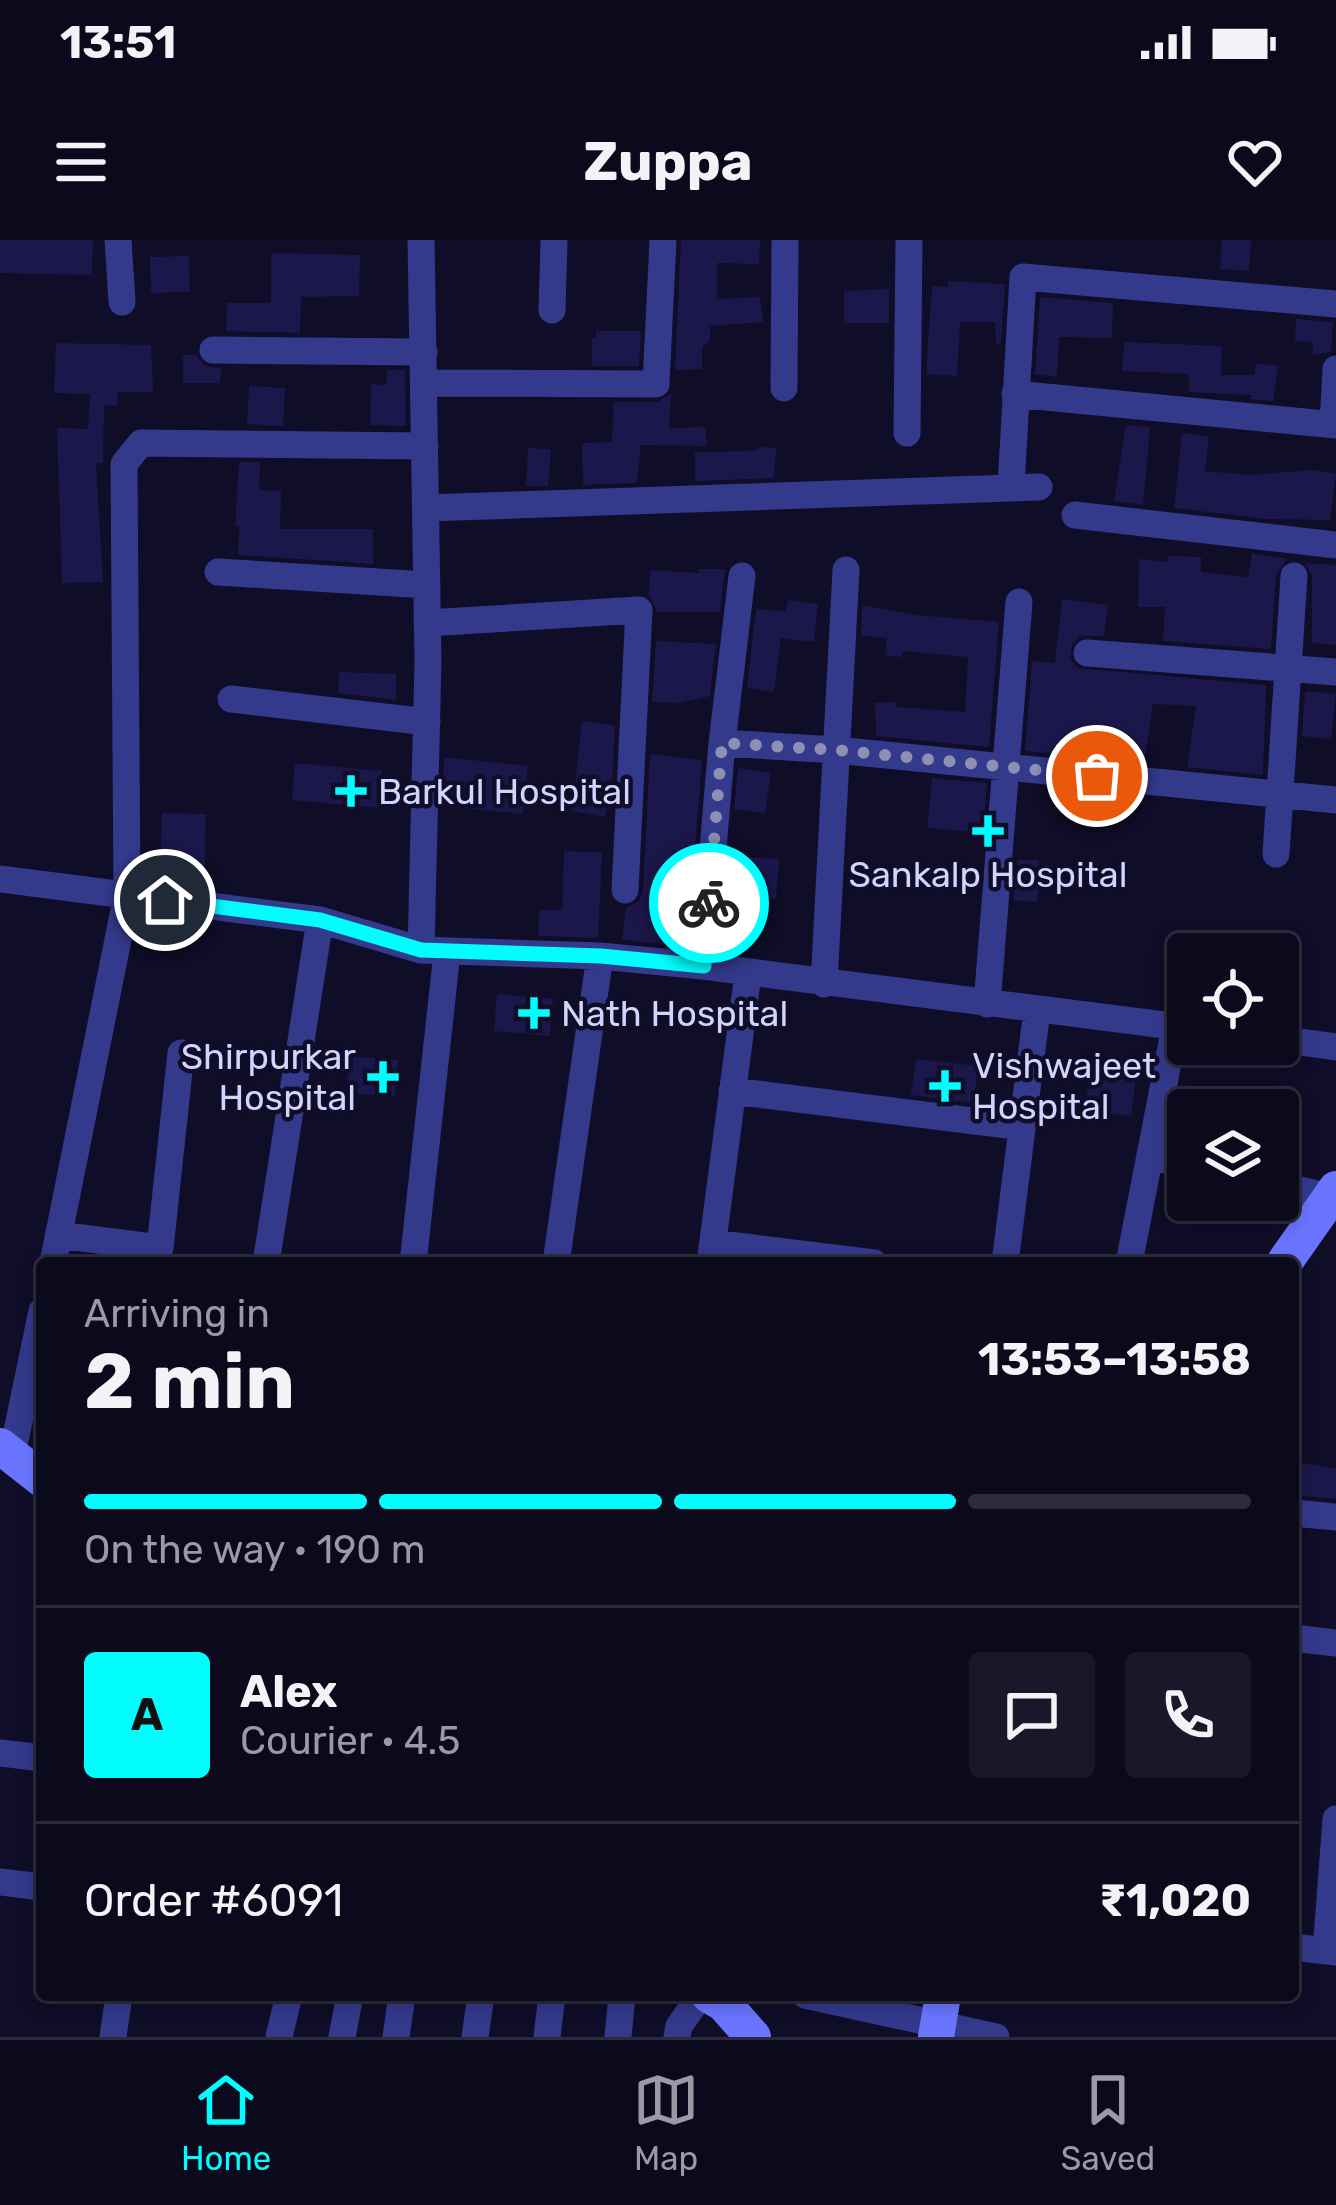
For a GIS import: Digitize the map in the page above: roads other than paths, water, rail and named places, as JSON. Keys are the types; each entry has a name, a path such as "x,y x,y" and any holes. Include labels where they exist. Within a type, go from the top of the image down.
{"main road":[{"path":"1288,1257 1333,1193"},
{"path":"6,1450 36,1475"},
{"path":"725,2001 753,2037"}],"street":[{"path":"118,240 122,302"},
{"path":"412,1257 434,952 421,240"},
{"path":"552,310 554,240"},
{"path":"424,383 656,385 663,240"},
{"path":"784,388 785,240"},
{"path":"907,433 909,240"},
{"path":"426,508 1025,487 1015,394 1023,277 1336,304"},
{"path":"213,350 424,352"},
{"path":"1015,394 1334,425 1336,369"},
{"path":"54,1257 127,895 124,464 141,443 425,446"},
{"path":"1075,515 1336,545"},
{"path":"824,984 846,570"},
{"path":"218,572 427,585"},
{"path":"704,966 722,743 742,576"},
{"path":"1276,854 1294,576"},
{"path":"987,1004 1018,602"},
{"path":"428,623 639,610 625,890"},
{"path":"1087,653 1336,672"},
{"path":"231,700 427,722"},
{"path":"722,743 1336,800"},
{"path":"0,879 320,920 434,952 601,956 704,966 1167,1026"},
{"path":"267,1257 320,920"},
{"path":"557,1257 601,956"},
{"path":"748,974 711,1253 776,1257"},
{"path":"1006,1257 1037,1010"},
{"path":"1299,1043 1336,1047"},
{"path":"59,1234 160,1248 181,1053"},
{"path":"1130,1257 1172,1065"},
{"path":"732,1091 1022,1127"},
{"path":"1150,1156 1167,1160"},
{"path":"1299,1188 1333,1193"},
{"path":"6,1450 36,1334"},
{"path":"1299,1514 1336,1517"},
{"path":"1299,1639 1336,1643"},
{"path":"0,1754 36,1758"},
{"path":"1299,1948 1331,1952 1336,1819"},
{"path":"0,1882 36,1886"},
{"path":"113,2037 118,2001"},
{"path":"279,2037 288,2001"},
{"path":"342,2037 349,2001"},
{"path":"396,2037 401,2001"},
{"path":"475,2037 480,2001"},
{"path":"547,2037 550,2001"},
{"path":"617,2037 621,2001"},
{"path":"676,2037 679,2026 716,2001"},
{"path":"837,2001 939,2020 996,2037"}],"place":[{"name":"Barkul Hospital","path":"351,791"},
{"name":"Sankalp Hospital","path":"988,831"},
{"name":"Nath Hospital","path":"534,1013"},
{"name":"Shirpurkar Hospital","path":"383,1077"},
{"name":"Vishwajeet Hospital","path":"945,1086"}]}
